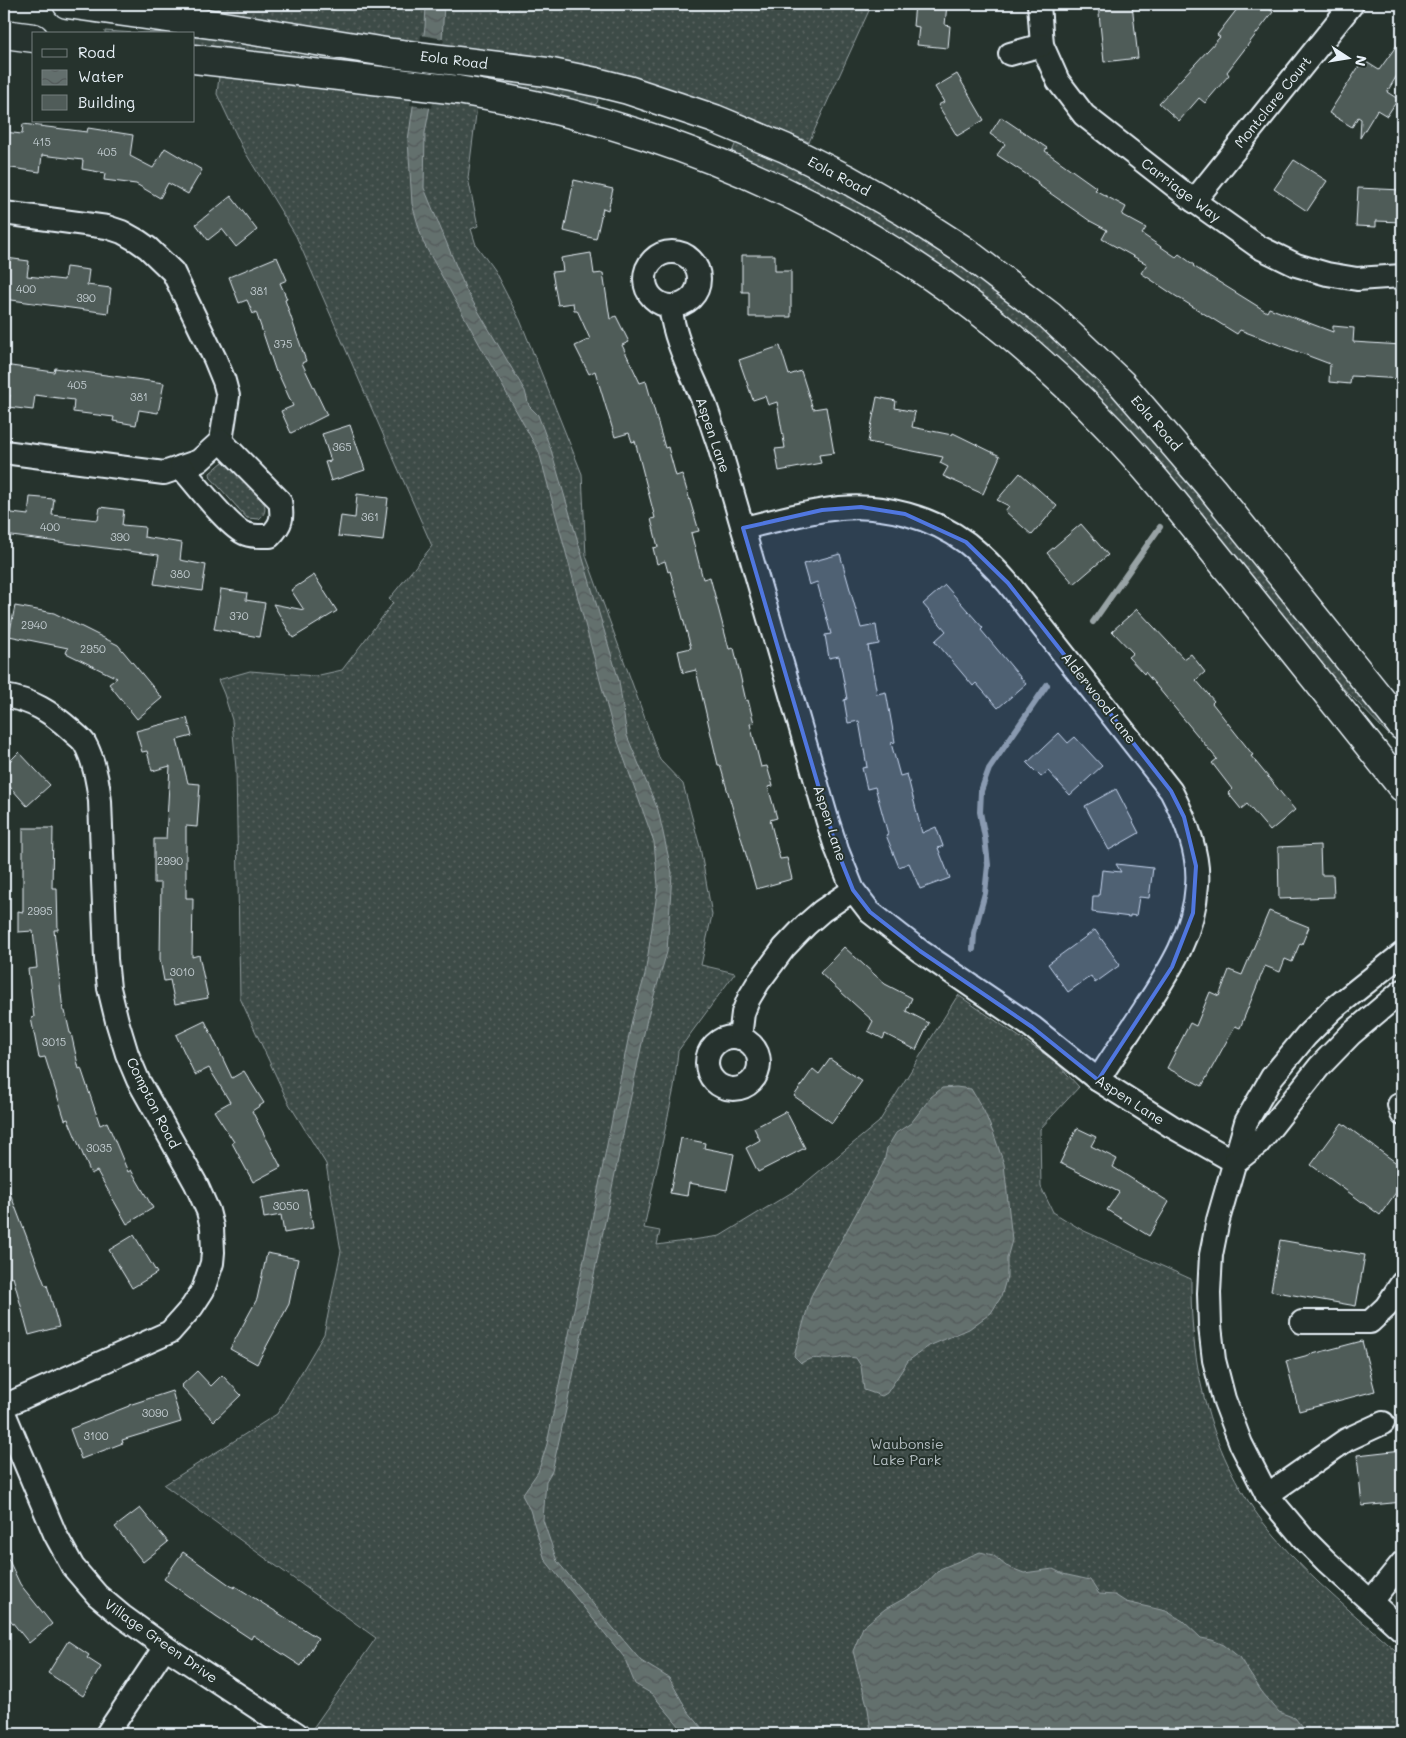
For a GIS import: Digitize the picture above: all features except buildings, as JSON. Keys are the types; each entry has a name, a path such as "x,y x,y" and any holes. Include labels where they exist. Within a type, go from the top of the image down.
{"main road":[{"name":"Eola Road","path":"67,4 392,52 547,72 596,82 628,90 715,119 785,148 845,178 903,211 962,250 1050,316 1122,384 1212,489 1402,726"},
{"path":"4,34 32,38"},
{"path":"195,59 458,90 531,104 619,126 687,150 802,199 845,222 915,264 998,324 1046,366 1110,429 1141,464 1402,787"}],"street":[{"name":"Carriage Way","path":"1039,4 1042,45 1058,81 1084,115 1194,201 1259,247 1296,265 1327,274 1358,279 1402,276"},
{"name":"Montclare Court","path":"1194,201 1352,4"},
{"path":"1010,54 1042,45"},
{"path":"4,213 106,227 122,232 148,248 174,272 215,359 228,396 221,440 199,461 164,473 4,452"},
{"name":"Aspen Lane","path":"670,306 673,328 719,446 837,850 853,890 870,912 920,951 1032,1028 1098,1080 1171,1126 1235,1162"},
{"path":"181,467 228,520 245,534 270,536 279,528 282,515 280,501 221,440"},
{"name":"Alderwood Lane","path":"743,528 822,510 861,507 904,514 926,521 966,542 989,562 1008,583 1171,791 1184,817 1196,866 1198,884 1193,913 1183,944 1172,967 1098,1080"},
{"name":"Compton Road","path":"4,696 34,704 46,710 56,716 85,743 98,780 106,959 117,1021 127,1054 138,1080 196,1184 208,1211 212,1227 213,1252 208,1277 203,1290 192,1307 170,1332 4,1406"},
{"path":"740,1038 743,1013 749,998 784,948 822,911 853,890"},
{"path":"1402,954 1333,1010 1306,1036 1272,1077 1246,1122 1218,1220 1211,1256 1209,1293 1214,1360 1224,1399 1241,1444 1267,1495 1303,1538 1402,1630"},
{"path":"1235,1162 1258,1144 1319,1067 1351,1034 1402,991"},
{"path":"1302,1322 1370,1322 1386,1307 1402,1283"},
{"name":"Village Green Drive","path":"4,1413 55,1534 73,1567 97,1595 165,1647 297,1734"},
{"path":"1267,1495 1346,1440 1383,1423"},
{"path":"1370,1601 1402,1563"},
{"path":"107,1734 165,1647"}],"highlighted area":[{"path":"861,507 905,514 966,542 1008,583 1171,791 1184,817 1196,866 1193,913 1172,967 1098,1080 1032,1027 920,951 870,912 853,890 837,850 743,528 822,510"}],"green space":[{"name":"Waubonsie Lake Park","path":"169,4 872,4 809,142 761,122 636,78 517,53 485,50 481,75 596,95 598,100 592,106 528,90 480,82 468,178 478,226 471,229 476,245 494,270 520,320 582,474 586,556 660,760 683,784 700,847 712,915 701,965 735,973 678,1051 674,1088 644,1228 660,1231 657,1245 720,1236 799,1188 879,1122 958,995 1058,1064 1079,1087 1040,1129 1041,1187 1053,1212 1082,1230 1191,1279 1195,1349 1201,1383 1209,1416 1221,1449 1236,1480 1254,1509 1275,1537 1320,1584 1402,1656 1402,1734 323,1734 313,1728 376,1638 164,1485 277,1414 324,1334 341,1251 326,1164 288,1102 240,998 236,769 232,720 218,680 250,671 315,676 342,670 393,603 389,599 432,546 296,236 242,147 217,94 222,51 195,48 195,33 224,37 227,11"},
{"path":"737,140 767,153 877,209 956,260 1017,305 1072,353 1141,422 1392,731 1389,735 1312,656 1046,350 986,300 897,238 807,188 731,154"},
{"path":"224,461 228,461 264,503 264,512 259,519 247,518 211,478 210,473"}],"water":[{"path":"426,4 444,4 442,40 425,133 424,188 466,290 525,391 529,406 538,415 551,450 619,681 627,736 658,810 672,873 667,952 647,1019 566,1410 552,1471 546,1481 543,1520 557,1561 641,1661 669,1678 687,1710 707,1734 686,1734 652,1694 635,1684 624,1657 545,1560 530,1510 522,1495 538,1472 547,1444 632,1020 645,975 658,886 654,842 612,725 539,452 423,242 412,204 408,140 425,27"},
{"path":"942,1088 971,1089 984,1111 1004,1164 1012,1240 1007,1258 1007,1276 1001,1297 991,1313 969,1329 929,1346 908,1361 887,1393 882,1396 864,1390 861,1366 856,1358 814,1358 801,1363 794,1356 811,1296 884,1162 887,1148 896,1133 911,1123 931,1097"},
{"path":"980,1552 993,1555 1006,1566 1024,1573 1053,1569 1063,1574 1090,1580 1099,1594 1115,1595 1126,1602 1166,1611 1183,1621 1201,1638 1224,1645 1239,1657 1262,1692 1279,1712 1295,1718 1308,1734 876,1734 871,1732 868,1709 853,1651 863,1627 885,1609 920,1590 940,1569"}],"pier":[{"path":"421,35 444,39 432,108 410,105"}],"waterway":[{"path":"1093,622 1160,527"},
{"path":"973,949 974,933 985,893 988,865 980,812 981,791 989,769 1047,685"}]}
